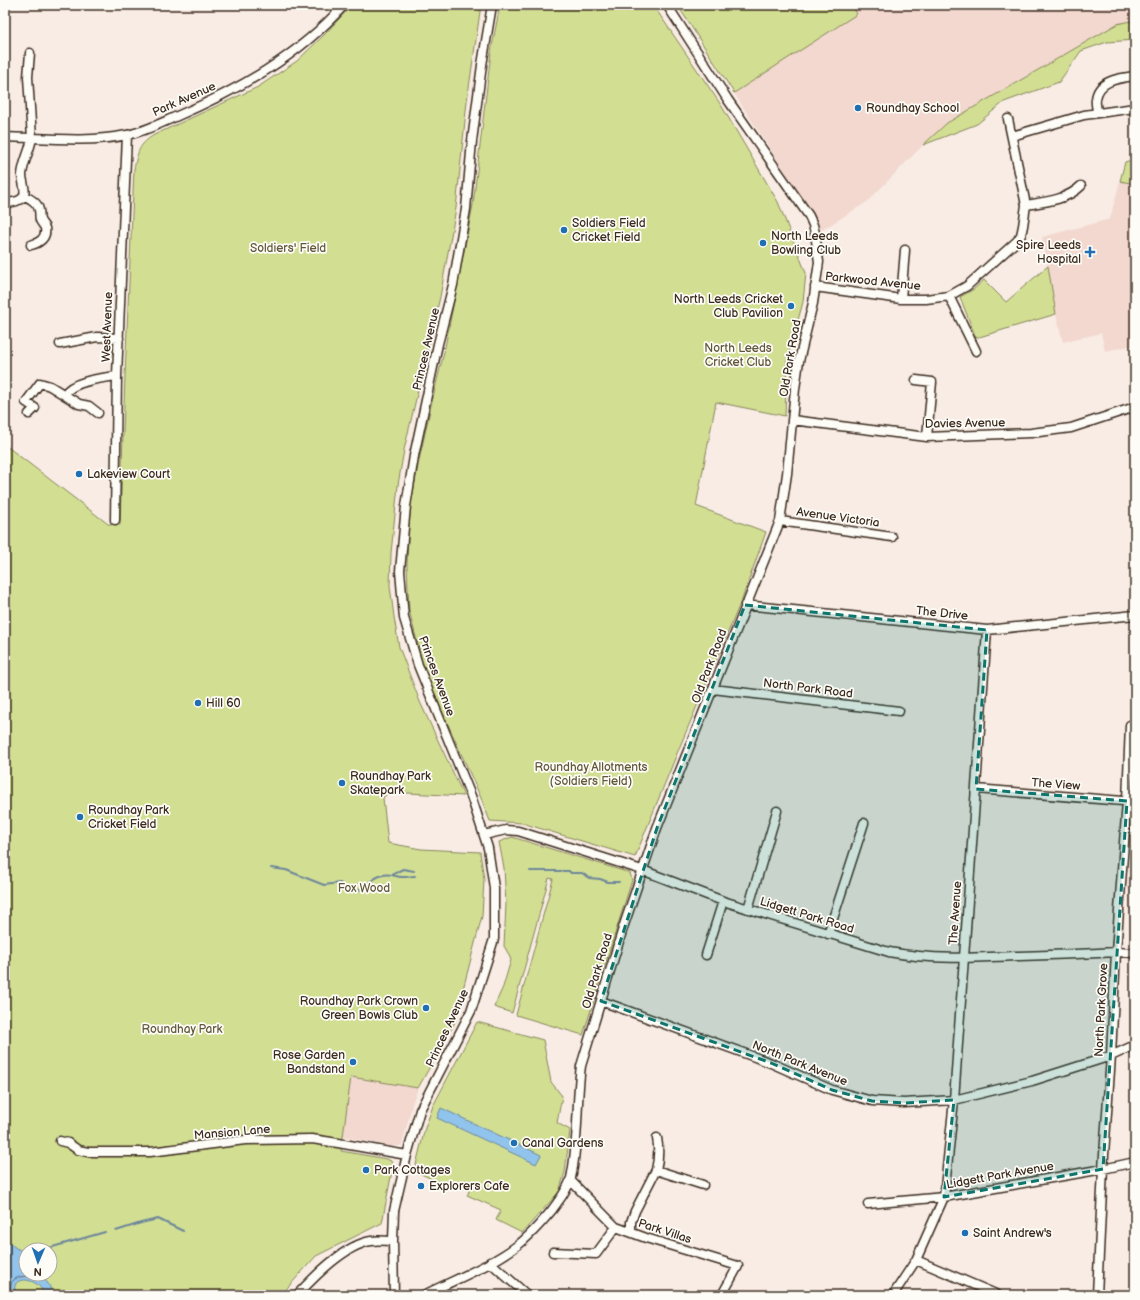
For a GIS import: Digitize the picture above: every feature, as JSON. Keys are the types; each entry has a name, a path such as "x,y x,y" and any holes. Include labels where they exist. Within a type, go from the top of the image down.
{"street":[{"name":"Park Avenue","path":"5,137 92,139 127,136 144,130 210,102 262,74 297,49 344,5"},
{"name":"Princes Avenue","path":"394,1295 394,1211 407,1155 420,1110 471,1011 494,939 494,888 484,835 469,792 418,665 404,618 400,571 406,506 414,456 438,344 453,285 466,209 474,125 492,5"},
{"name":"Old Park Road","path":"424,1295 505,1254 519,1244 542,1222 561,1198 570,1180 577,1136 578,1088 581,1066 642,870 657,828 745,605 780,521 787,474 799,361 819,262 815,233 808,216 728,100 667,5"},
{"path":"24,196 22,172 31,146 32,138 28,84 30,53"},
{"path":"1097,112 1096,99 1099,91 1104,85 1115,79 1135,76"},
{"path":"1012,136 1097,112 1135,108"},
{"name":"Parkwood Avenue","path":"815,287 901,298 926,299 949,296 967,286 1017,241 1023,226 1026,205 1008,119"},
{"name":"West Avenue","path":"115,520 119,338 127,136"},
{"path":"1026,205 1040,203 1069,195 1081,186"},
{"path":"9,203 21,199 24,196"},
{"path":"24,196 32,200 38,206 40,219 45,228 45,233 42,240 31,245"},
{"path":"901,298 905,250"},
{"path":"949,296 976,351"},
{"path":"60,344 96,337 119,338"},
{"path":"65,394 67,389 92,379 118,376"},
{"path":"916,380 932,382 927,437"},
{"path":"29,414 35,408 26,402 40,383 50,386 65,394 79,404 89,406 98,413"},
{"name":"Davies Avenue","path":"792,420 927,437 1031,433 1071,428 1135,407"},
{"name":"Avenue Victoria","path":"780,521 892,537"},
{"name":"The Drive","path":"745,605 987,630 1135,614"},
{"name":"The Avenue","path":"893,1295 916,1260 944,1197 954,1100 987,630"},
{"name":"North Park Road","path":"713,689 899,711"},
{"name":"North Park Grove","path":"1097,1295 1116,952 1131,802 1133,725"},
{"name":"The View","path":"976,789 1131,802"},
{"path":"748,909 777,811"},
{"path":"828,934 864,823"},
{"name":"Lidgett Park Road","path":"484,835 506,830 518,831 642,870 723,901 868,946 900,954 934,958 964,958 1116,952 1135,953"},
{"path":"706,955 723,901"},
{"name":"North Park Avenue","path":"601,1001 771,1063 832,1090 875,1101 904,1103 954,1100 1032,1081 1111,1056 1135,1045"},
{"path":"631,1232 631,1222 635,1211 656,1170 659,1148 657,1138"},
{"name":"Mansion Lane","path":"60,1141 68,1143 78,1150 83,1151 150,1152 245,1140 312,1139 407,1155"},
{"name":"Lidgett Park Avenue","path":"868,1204 944,1197 1135,1162"},
{"path":"656,1170 703,1186"},
{"name":"Park Villas","path":"570,1180 616,1227 646,1238 738,1266 722,1295"},
{"path":"553,1252 596,1254 616,1227"},
{"path":"297,1295 333,1260 354,1247 370,1241 393,1241"},
{"path":"916,1260 998,1295"},
{"path":"490,1262 527,1295"}],"highlighted area":[{"path":"745,605 987,630 976,789 1127,801 1103,1169 944,1197 954,1100 904,1103 872,1101 832,1090 771,1063 601,1001 657,828"}],"shaded area":[{"name":"Roundhay School","path":"687,5 1135,5 1135,20 1117,24 947,123 923,145 867,202 822,230 680,9"},
{"name":"Spire Leeds Hospital","path":"1120,181 1135,184 1135,345 1105,351 1101,333 1063,342 1056,314 1042,237 1110,219"},
{"path":"351,1077 418,1088 413,1101 402,1145 389,1146 346,1137 312,1133"}],"green space":[{"path":"352,5 481,5 467,101 456,208 440,297 404,450 398,485 391,553 390,586 399,647 420,702 464,796 389,792 383,798 388,843 421,849 480,852 484,879 482,916 454,1024 418,1088 351,1077 341,1151 391,1161 393,1166 382,1223 316,1256 281,1295 5,1295 5,445 108,524 120,525 134,169 140,149 145,142 154,135 258,87 297,61"},
{"path":"500,5 653,5 721,105 778,202 806,273 803,302 787,360 785,416 716,402 696,506 766,532 742,599 635,857 522,823 490,821 429,682 409,610 407,565 411,503 432,401 444,352 473,205 491,52"},
{"path":"687,5 857,5 853,7 857,14 734,93 680,9"},
{"path":"1135,20 1135,40 1107,42 1081,51 1059,82 1004,102 977,124 923,145 947,123 1117,24"},
{"path":"1135,159 1135,184 1120,181 1125,162"},
{"path":"1048,266 1056,314 976,338 960,297 974,289 984,280 1006,302"},
{"path":"512,837 630,873 632,880 583,1035 516,1015 553,879 549,878 512,1013 494,1007 503,987 511,960 504,946 506,904 504,868 499,842"},
{"path":"477,1022 543,1040 551,1082 562,1096 557,1123 570,1130 565,1172 559,1192 522,1233 496,1220 501,1210 467,1195 469,1192 466,1182 462,1183 455,1189 421,1174 422,1171 415,1169 425,1128 433,1106"}],"water":[{"path":"441,1108 541,1155 536,1164 437,1118"},
{"path":"5,1239 18,1249 18,1282 16,1283 15,1288 17,1295 5,1295"},
{"path":"33,1282 47,1282 50,1286 52,1295 44,1295 37,1284"}],"waterway":[{"path":"271,868 286,870 324,885 340,883 346,889 352,891 357,891 377,877 383,875 388,874 402,877 415,876"},
{"path":"393,874 403,869 414,871"},
{"path":"530,871 569,871 571,873 582,873 589,878 600,879 608,882 619,882"},
{"path":"116,1231 158,1219 183,1231"},
{"path":"58,1245 105,1232"}],"place":[{"name":"Roundhay School","path":"858,108"},
{"name":"Soldiers Field Cricket Field","path":"564,230"},
{"name":"North Leeds Bowling Club","path":"763,243"},
{"name":"Spire Leeds Hospital","path":"1090,252"},
{"name":"North Leeds Cricket Club Pavilion","path":"791,306"},
{"name":"Lakeview Court","path":"79,474"},
{"name":"Hill 60","path":"198,703"},
{"name":"Roundhay Park Skatepark","path":"342,783"},
{"name":"Roundhay Park Cricket Field","path":"80,817"},
{"name":"Roundhay Park Crown Green Bowls Club","path":"426,1008"},
{"name":"Rose Garden Bandstand","path":"353,1062"},
{"name":"Canal Gardens","path":"514,1143"},
{"name":"Park Cottages","path":"366,1170"},
{"name":"Explorers Cafe","path":"421,1186"},
{"name":"Saint Andrew's","path":"965,1233"}],"park label":[{"name":"Soldiers' Field","path":"288,248"},
{"name":"North Leeds Cricket Club","path":"738,355"},
{"name":"Roundhay Allotments (Soldiers Field)","path":"591,774"},
{"name":"Fox Wood","path":"364,888"},
{"name":"Roundhay Park","path":"182,1029"}]}
